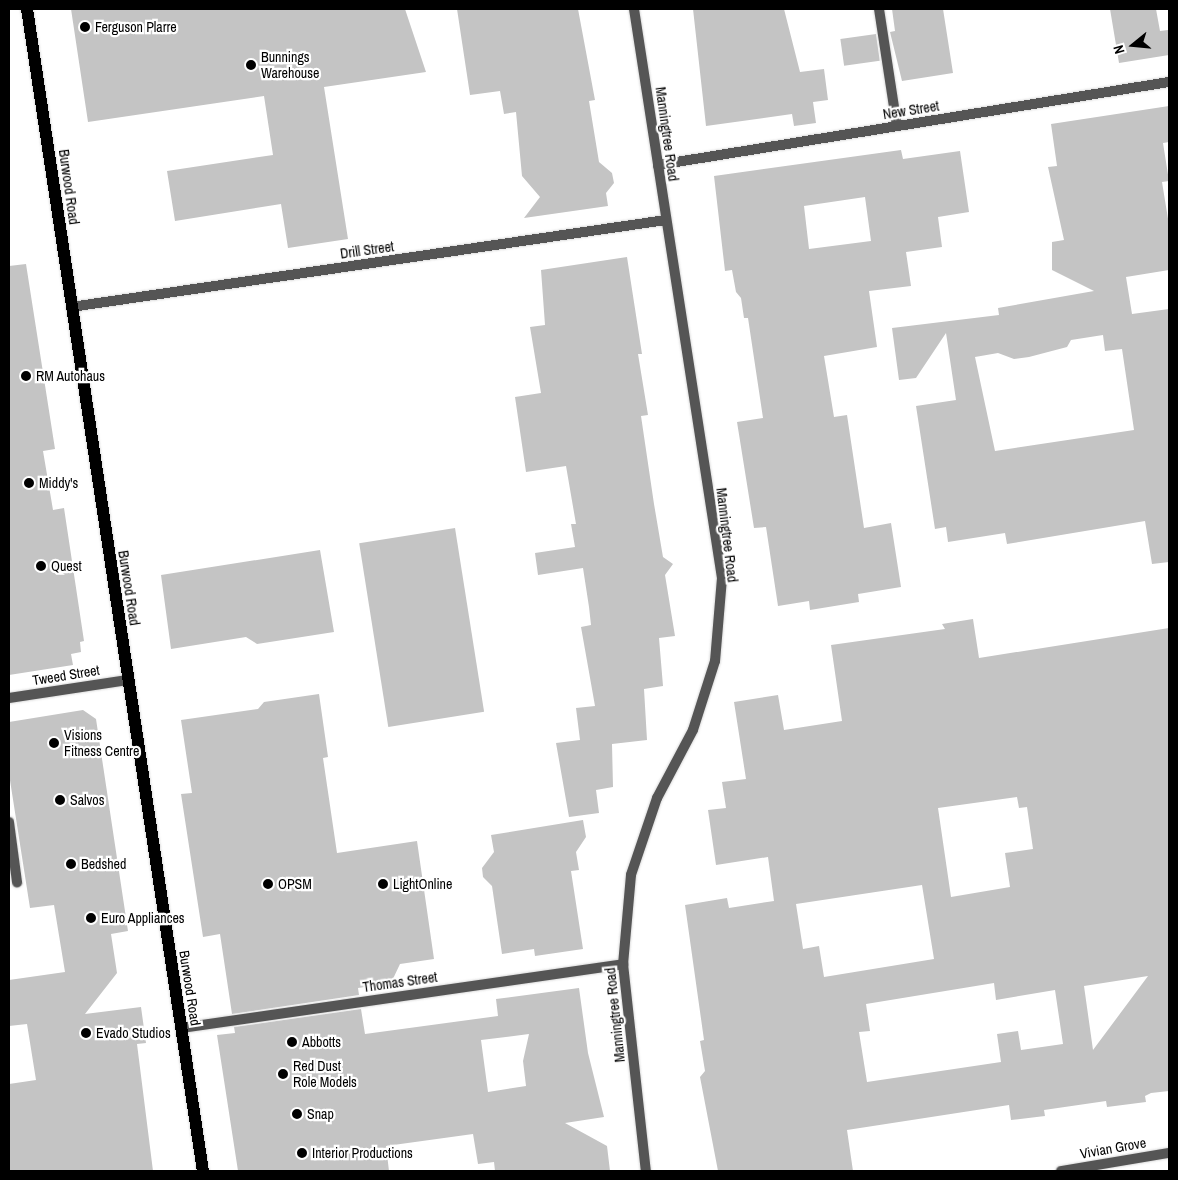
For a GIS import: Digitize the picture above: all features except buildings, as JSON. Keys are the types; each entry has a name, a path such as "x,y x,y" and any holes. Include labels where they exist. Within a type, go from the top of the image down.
{"main road":[{"name":"Burwood Road","path":"27,9 203,1171"}],"street":[{"name":"Manningtree Road","path":"634,9 722,578 715,661 693,730 657,798 631,876 623,964 646,1171"},
{"path":"879,9 897,126"},
{"name":"New Street","path":"658,165 1169,82"},
{"name":"Drill Street","path":"72,306 666,220"},
{"name":"Tweed Street","path":"9,698 128,680"},
{"path":"9,822 18,882"},
{"name":"Thomas Street","path":"181,1028 623,964"},
{"name":"Vivian Grove","path":"1061,1171 1169,1153"}],"place":[{"name":"Ferguson Plarre","path":"85,27"},
{"name":"Bunnings Warehouse","path":"251,65"},
{"name":"RM Autohaus","path":"26,376"},
{"name":"Middy's","path":"29,483"},
{"name":"Quest","path":"41,566"},
{"name":"Visions Fitness Centre","path":"54,743"},
{"name":"Salvos","path":"60,800"},
{"name":"Bedshed","path":"71,864"},
{"name":"OPSM","path":"268,884"},
{"name":"LightOnline","path":"383,884"},
{"name":"Euro Appliances","path":"91,918"},
{"name":"Evado Studios","path":"86,1033"},
{"name":"Abbotts","path":"292,1042"},
{"name":"Red Dust Role Models","path":"283,1074"},
{"name":"Snap","path":"297,1114"},
{"name":"Interior Productions","path":"302,1153"}]}
